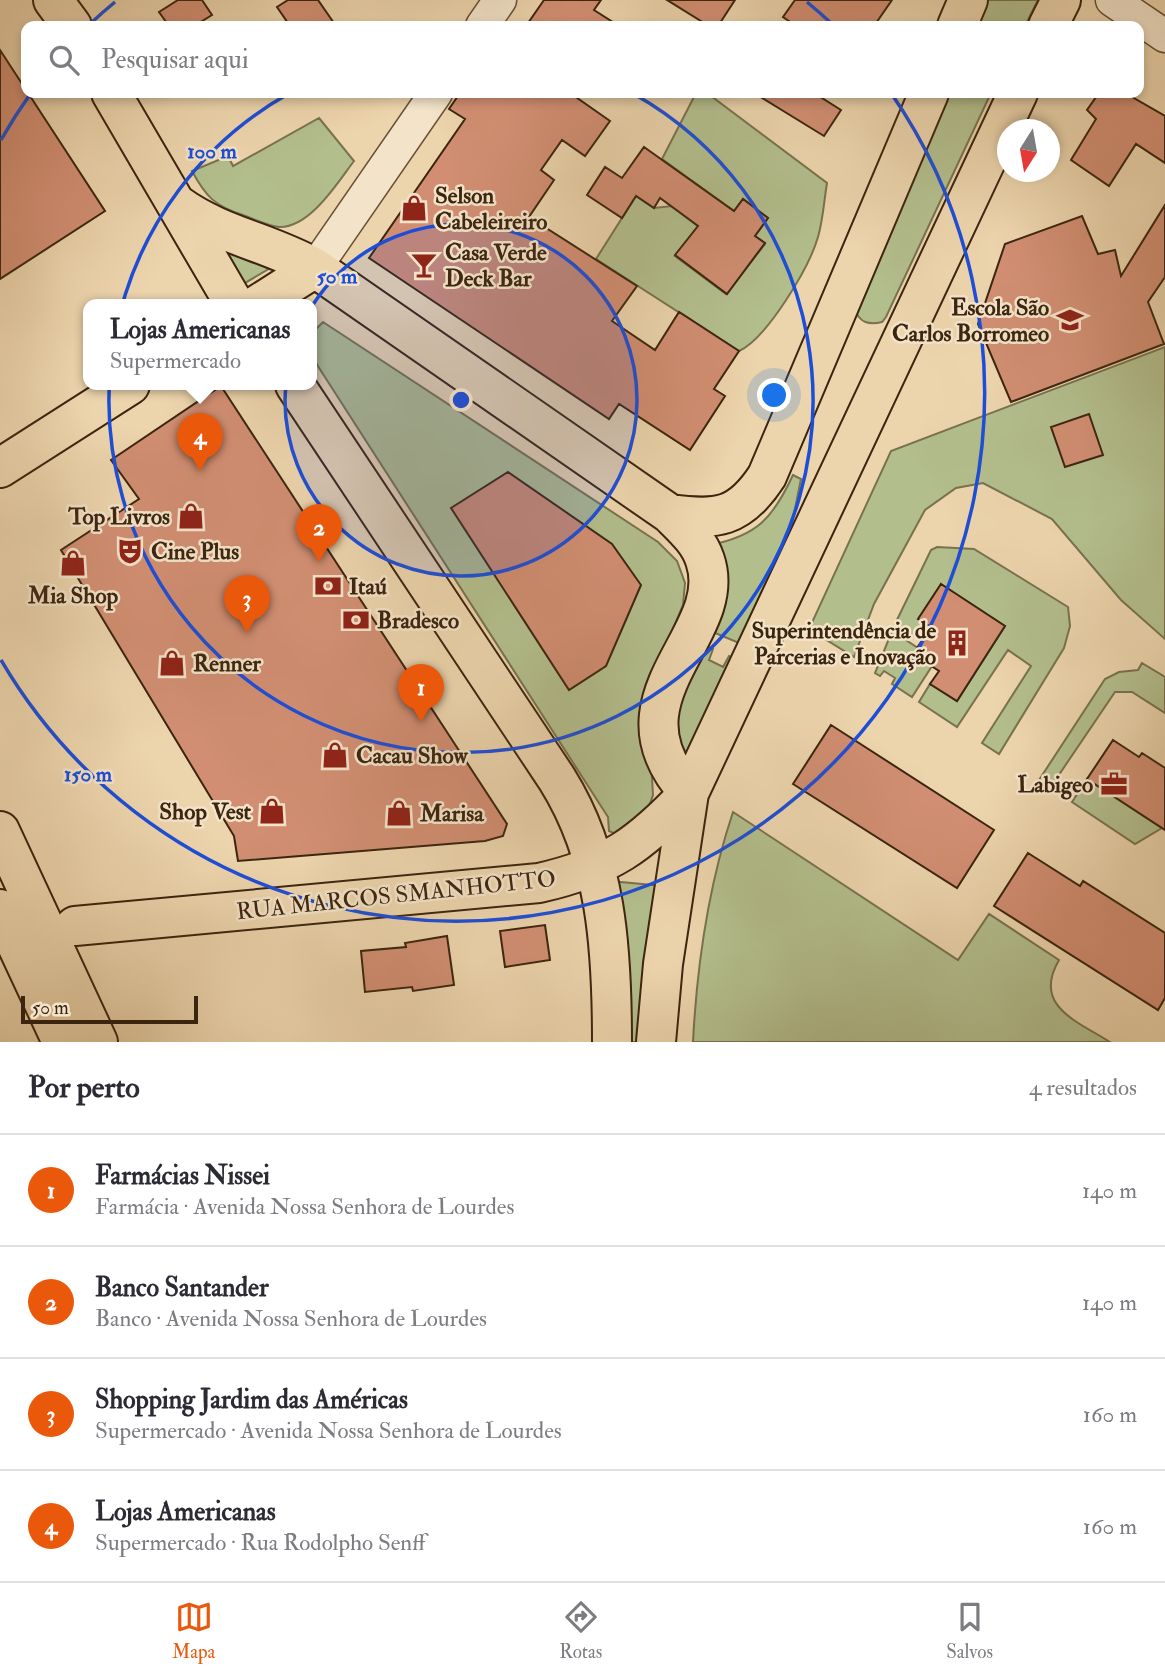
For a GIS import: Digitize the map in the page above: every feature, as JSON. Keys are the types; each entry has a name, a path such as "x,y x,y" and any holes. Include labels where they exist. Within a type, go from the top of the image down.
{"main road":[{"path":"34,0 44,21"},
{"path":"53,0 68,21"},
{"path":"959,21 968,0"},
{"path":"1050,21 1060,0"},
{"path":"98,98 144,153"},
{"path":"114,98 231,299"},
{"path":"670,514 721,516 742,506 767,476 927,98"},
{"path":"656,1042 663,964 689,793 1016,98"},
{"path":"178,205 212,227 283,251 314,268 670,514 700,547 706,563 708,581 705,599 667,683 658,716 667,763 689,793"},
{"path":"266,299 314,268"},
{"path":"294,299 314,268"},
{"path":"0,468 122,390"},
{"path":"298,390 557,779 580,819 596,868 605,918 612,1042"},
{"name":"RUA MARCOS SMANHOTTO","path":"75,926 505,888 572,876 596,868 647,835 689,793"},
{"path":"0,831 98,1042"},
{"path":"0,909 62,1042"},
{"path":"42,1000 56,1042"}],"street":[{"path":"485,21 500,0"},
{"path":"1112,0 1143,21"},
{"path":"1144,22 1165,36"},
{"path":"314,268 433,98"}],"green space":[{"path":"977,0 1038,0 1028,21 969,21"},
{"path":"693,98 714,98 827,183 820,231 806,266 774,317 750,344 739,351 596,259 636,196 654,208 672,206 698,226 675,256 726,294 765,244 755,236 768,218 743,199 734,211 662,159"},
{"path":"938,98 989,98 886,317 882,322 866,322 855,310"},
{"path":"319,118 354,161 322,202 302,220 279,227 225,208 207,194 192,171 228,156 233,166"},
{"path":"216,243 284,260 233,290"},
{"path":"323,322 658,542 677,561 685,583 683,605 647,691 653,795 645,818 618,835 609,831 608,817 317,365 317,328"},
{"path":"1165,347 1165,639 1121,600 1052,519 983,483 956,488 925,510 874,604 854,657 809,629 891,451"},
{"path":"793,475 801,479 790,533 739,643 708,630 710,545 740,536 762,523 778,503"},
{"path":"937,547 974,549 1068,607 1070,626 1064,648 999,754 982,743 1031,666 1008,650 957,727 919,702 930,684 957,701 1005,626 941,584 931,627 922,641 895,624 931,550"},
{"path":"892,631 918,648 932,666 912,697 892,684 895,678 884,671 880,676 875,673"},
{"path":"702,644 713,649 709,660 723,667 729,656 740,661 680,765 675,702"},
{"path":"1142,663 1165,677 1165,713 1132,692 1115,692 1050,788 1039,780 1105,679 1119,672 1138,670"},
{"path":"1087,779 1162,828 1135,844 1072,802"},
{"path":"733,812 958,960 989,914 1059,960 1052,976 1051,989 1055,1001 1072,1019 1110,1042 693,1042 697,983 710,897"},
{"path":"610,881 663,886 643,1042 620,1042"}],"building":[{"path":"178,0 202,0 212,15 202,21 165,21 159,12"},
{"path":"288,0 318,0 333,21 287,21 277,7"},
{"path":"544,0 601,0 594,10 611,21 529,21"},
{"path":"667,0 735,0 721,21 701,21"},
{"path":"795,0 892,0 877,21 789,21 783,17"},
{"path":"0,50 21,82 21,98 31,98 105,211 0,279"},
{"path":"457,98 577,98 610,121 585,156 562,140 541,170 554,180 529,217 637,286 612,321 655,350 679,312 739,351 714,389 725,396 690,450 619,404 609,419 369,258 465,119 449,109"},
{"path":"762,98 822,98 841,110 824,136"},
{"path":"1095,98 1134,98 1165,116 1165,163 1136,144 1109,186 1071,160 1096,119 1087,110"},
{"path":"644,147 734,211 743,199 768,218 755,236 765,243 727,294 675,255 698,226 660,198 654,208 636,196 622,218 587,195 605,167 622,178"},
{"path":"1165,205 1165,277 1148,302 1164,344 1011,402 978,324 1005,244 1082,216 1098,254 1115,250 1121,276"},
{"path":"215,390 224,390 507,824 503,836 485,841 238,861 234,836 61,550 139,499 111,460"},
{"path":"1089,414 1103,455 1065,467 1051,427"},
{"path":"508,472 612,544 641,585 606,666 569,690 451,508"},
{"name":"Superintendência de Parcerias e Inovação","path":"941,584 1005,626 957,701 930,684 939,671 913,654 931,627 918,619"},
{"path":"831,725 994,830 957,888 793,784"},
{"path":"1113,740 1139,757 1142,753 1165,768 1165,830 1087,779"},
{"path":"1028,853 1080,886 1083,881 1165,933 1165,998 1158,1010 994,906"},
{"path":"545,925 550,960 505,967 500,931"},
{"path":"447,936 454,985 413,991 412,987 365,992 361,951 406,947 405,943"}],"place":[{"name":"Selson Cabeleireiro","path":"414,208"},
{"name":"Casa Verde Deck Bar","path":"424,265"},
{"name":"Escola São Carlos Borromeo","path":"1070,320"},
{"name":"Lojas Americanas","path":"200,471"},
{"name":"Top Livros","path":"191,516"},
{"name":"Cine Plus","path":"130,551"},
{"name":"Banco Santander","path":"319,562"},
{"name":"Mia Shop","path":"73,563"},
{"name":"Itaú","path":"328,586"},
{"name":"Bradesco","path":"356,620"},
{"name":"Shopping Jardim das Américas","path":"247,633"},
{"name":"Superintendência de Parcerias e Inovação","path":"957,643"},
{"name":"Renner","path":"172,663"},
{"name":"Farmácias Nissei","path":"421,722"},
{"name":"Cacau Show","path":"335,755"},
{"name":"Labigeo","path":"1114,784"},
{"name":"Shop Vest","path":"272,811"},
{"name":"Marisa","path":"399,813"}]}
